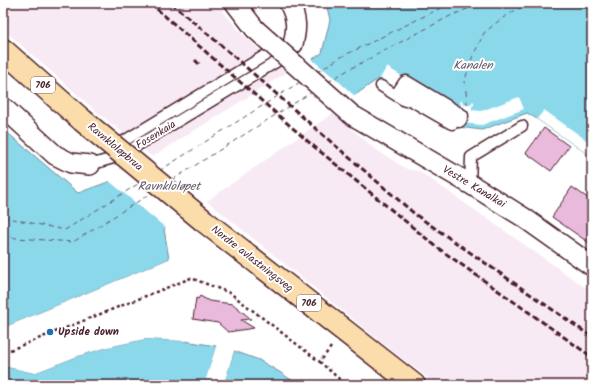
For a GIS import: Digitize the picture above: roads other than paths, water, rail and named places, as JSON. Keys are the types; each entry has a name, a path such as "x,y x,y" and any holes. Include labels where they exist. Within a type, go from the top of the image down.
{"highway":[{"name":"Ravnkloløpbrua","path":"3,50 82,120 204,221"},
{"name":"Nordre avlastningsveg","path":"204,221 414,385"}],"street":[{"name":"Vestre Kanalkai","path":"235,3 255,29 352,115 523,217 592,266"},
{"name":"Fosenkaia","path":"289,3 295,18 296,32 293,44"},
{"path":"406,83 461,116 459,120 407,91 454,119 452,122 400,92 406,83"},
{"path":"3,107 55,154 71,163 90,166"}],"lane":[{"name":"Fosenkaia","path":"90,166 120,156 127,152 286,56 293,44"},
{"path":"381,86 445,126"},
{"path":"470,184 471,157 522,126"}],"water":[{"path":"326,3 592,3 592,157 527,113 482,130 450,126 378,79 164,229 169,259 3,328 3,129 78,193 108,182 145,163 322,53 330,20"},
{"path":"145,339 185,341 216,346 207,379 224,384 234,351 259,360 299,385 3,385 3,366 34,373 78,356 108,347"}],"railway":[{"path":"150,3 311,144 438,248 592,357"},
{"path":"171,3 416,215 592,337"},
{"path":"195,60 199,64"}],"place":[{"name":"Upside down","path":"50,332"}],"water label":[{"name":"Kanalen","path":"473,65"},
{"name":"Ravnkloløpet","path":"169,186"}]}
